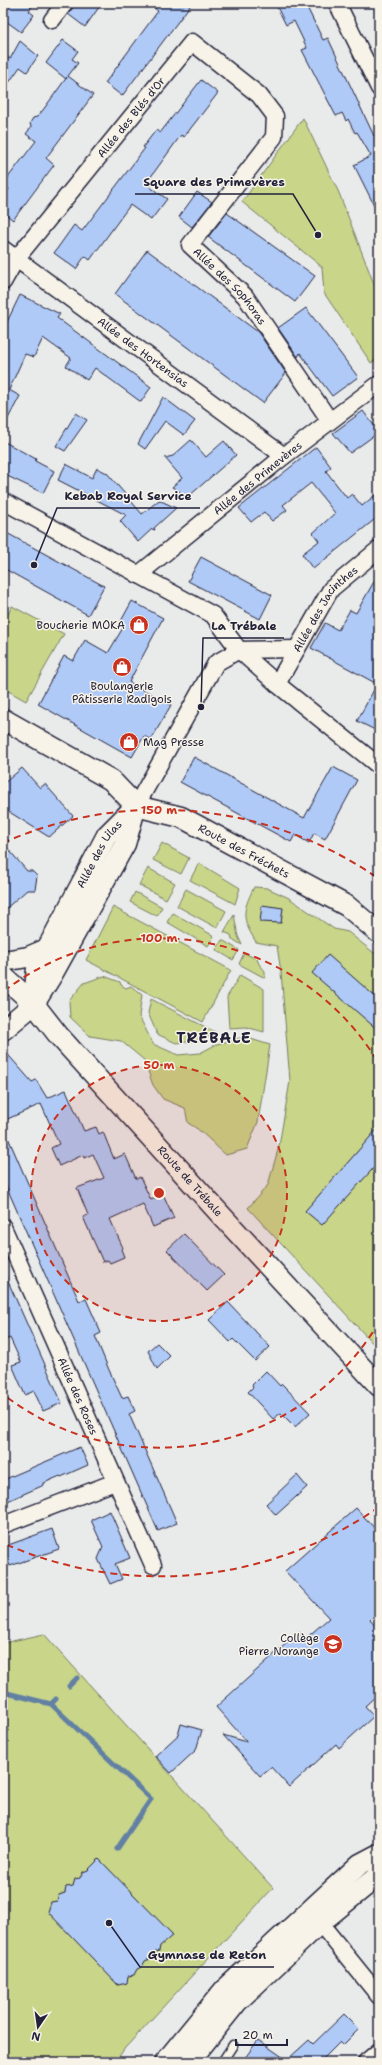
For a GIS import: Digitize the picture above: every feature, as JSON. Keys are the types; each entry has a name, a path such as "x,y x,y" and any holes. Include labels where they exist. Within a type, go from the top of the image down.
{"street":[{"path":"52,20 65,3"},
{"path":"337,3 379,88"},
{"name":"Allée des Blés d'Or","path":"9,254 192,42 259,95"},
{"name":"Allée des Sophoras","path":"259,95 275,116 274,138 190,246 245,296 330,421"},
{"path":"3,282 9,254"},
{"name":"Allée des Hortensias","path":"9,254 284,456"},
{"name":"Allée des Primevères","path":"138,575 284,456 379,384"},
{"path":"3,501 213,615 239,650 277,684 379,766"},
{"name":"Allée des Jacinthes","path":"136,806 216,663 239,650 297,649 331,589 379,549"},
{"path":"277,684 297,649"},
{"path":"3,719 111,780 136,806"},
{"name":"Route des Fréchets","path":"136,806 181,817 347,906 379,933"},
{"name":"Allée des Lilas","path":"34,1004 37,968 107,835 136,806"},
{"name":"Allée des Lilas","path":"3,1030 34,1004 52,975 125,844 136,806"},
{"path":"3,961 28,957 47,949"},
{"name":"Route de Trébale","path":"3,976 34,1004 59,1036 210,1204 379,1386"},
{"name":"Allée des Roses","path":"3,1227 153,1565"},
{"path":"3,1526 115,1482"},
{"path":"165,2062 224,1990 360,1864 379,1854"},
{"path":"189,2062 237,2002 320,1923 379,1875"},
{"path":"320,1923 379,1996"},
{"path":"366,2062 379,2051"}],"lane":[{"path":"222,2062 234,2045"}],"green space":[{"path":"303,118 339,193 379,297 379,358 371,363 324,293 322,267 242,202"},
{"path":"12,606 64,634 26,701 3,688 3,625"},
{"path":"162,843 189,858 181,874 153,860"},
{"path":"199,863 240,888 235,904 190,880"},
{"path":"148,868 175,883 166,899 139,885"},
{"path":"254,887 267,888 289,898 334,929 348,932 379,957 379,1350 248,1208 268,1185 279,1146 290,1081 281,972 277,946 256,942 246,921 245,909"},
{"path":"186,889 226,911 217,928 177,906"},
{"path":"135,892 162,907 157,916 130,902"},
{"path":"113,907 231,970 203,1022 86,960"},
{"path":"173,913 214,936 208,946 167,922"},
{"path":"234,915 238,936 242,945 232,939 231,935 224,932"},
{"path":"222,940 239,950 233,960 216,950"},
{"path":"244,953 257,959 265,971 265,978 239,964"},
{"path":"240,975 264,989 264,1032 246,1027 229,1028 227,997"},
{"path":"104,976 120,982 121,985 126,988 131,986 142,995 139,1016 153,1044 178,1055 200,1053 217,1044 244,1037 270,1045 258,1122 247,1149 226,1155 203,1134 188,1123 185,1108 163,1099 153,1085 144,1060 121,1041 90,1036 70,1017 69,1001 84,983"},
{"path":"151,999 217,1033 198,1041 176,1043 157,1034 148,1013"},
{"path":"44,1634 273,1888 125,2048 115,2062 3,2062 3,1643"}],"building":[{"path":"3,3 34,3 29,11 34,15 21,32 3,19"},
{"path":"76,3 102,3 85,27 68,14"},
{"path":"148,3 192,3 122,96 105,83 158,11"},
{"path":"275,3 305,3 323,40 328,38 374,136 379,134 379,215 354,165 371,156 357,132 355,133 348,119 346,121 342,113 336,116 302,50 307,48 294,21 286,25"},
{"path":"63,40 78,51 72,59 78,63 68,76 93,95 46,158 54,165 13,220 3,212 3,197 9,189 3,184 36,141 26,134 31,127 30,123 33,118 37,117 43,110 66,79 46,63"},
{"path":"20,41 38,56 27,72 20,67 3,91 3,54 10,59"},
{"path":"201,80 218,93 184,137 181,135 150,178 155,182 150,187 167,199 151,220 130,205 90,260 85,256 76,269 54,253 74,225 82,231 145,148 143,147 156,130 160,133"},
{"path":"197,192 212,202 192,227 179,217"},
{"path":"227,213 315,276 295,302 208,237"},
{"path":"147,250 258,332 286,373 263,403 115,294"},
{"path":"20,295 60,314 57,318 151,387 141,402 95,368 87,380 66,366 71,358 43,338 34,357 25,354 9,390 20,396 3,428 3,330"},
{"path":"306,308 358,377 332,396 300,353 298,357 278,328"},
{"path":"163,397 195,421 184,435 165,421 145,449 138,444"},
{"path":"363,411 379,432 350,453 333,433"},
{"path":"76,413 87,420 65,451 56,446"},
{"path":"191,440 206,457 224,441 236,455 188,497 172,487 182,478 165,458 173,456"},
{"path":"3,441 36,459 35,461 54,471 43,493 3,474"},
{"path":"316,447 331,467 326,471 347,498 352,494 362,506 379,492 379,516 313,569 302,554 319,541 313,533 335,513 311,483 283,505 287,510 272,521 264,512 251,522 239,508"},
{"path":"66,464 92,478 97,468 107,473 142,514 159,500 176,508 154,528 155,530 152,529 138,542 120,521 126,515 58,480"},
{"path":"3,531 104,586 88,615 3,568"},
{"path":"201,557 272,595 260,619 188,581"},
{"path":"379,573 379,732 357,721 377,684 311,648 325,623 338,630 350,610 356,613"},
{"path":"132,601 163,618 129,682 171,705 151,740 144,736 132,757 38,704 64,656 73,661 85,640 108,653 124,626 120,623"},
{"path":"194,757 304,818 333,767 357,780 325,839 314,833 309,843 295,835 291,842 180,782"},
{"path":"22,768 40,788 45,784 73,816 49,837 3,808 3,784"},
{"path":"3,843 27,871 32,871 37,876 35,890 27,890 3,911"},
{"path":"262,905 283,908 281,923 260,922"},
{"path":"328,955 379,1000 379,1031 312,973"},
{"path":"3,1049 32,1082 36,1080 47,1098 66,1090 84,1131 96,1127 99,1134 103,1132 114,1159 125,1154 136,1179 140,1177 151,1200 163,1194 174,1218 153,1227 143,1204 110,1219 123,1248 121,1249 124,1257 110,1263 108,1260 103,1262 83,1217 88,1215 77,1188 104,1178 93,1154 84,1158 83,1155 59,1166 51,1148 59,1144 41,1104 3,1121"},
{"path":"3,1126 79,1301 86,1299 101,1333 95,1336 109,1370 122,1398 128,1396 135,1411 129,1414 177,1523 158,1531 3,1179"},
{"path":"379,1127 379,1162 322,1225 305,1211"},
{"path":"184,1234 224,1275 207,1291 167,1250"},
{"path":"3,1270 62,1403 43,1411 34,1391 25,1395 12,1365 21,1362 10,1338 3,1341"},
{"path":"228,1302 270,1347 255,1361 233,1339 230,1342 209,1320"},
{"path":"157,1343 170,1356 157,1369 148,1351"},
{"path":"266,1371 280,1386 282,1384 310,1413 295,1427 281,1413 273,1419 248,1392 253,1387 252,1385"},
{"path":"80,1447 88,1465 44,1483 44,1485 3,1503 3,1480"},
{"path":"297,1475 307,1487 276,1515 266,1504"},
{"name":"Collège Pierre Norange","path":"356,1508 379,1533 379,1611 370,1620 379,1630 379,1693 365,1706 374,1716 339,1748 336,1744 289,1787 271,1767 260,1776 223,1735 247,1742 216,1707 299,1632 305,1639 329,1618 285,1571"},
{"path":"110,1511 130,1558 115,1564 122,1579 110,1584 98,1559 103,1547 91,1520"},
{"path":"52,1529 59,1549 10,1566 3,1547"},
{"path":"181,1724 202,1730 196,1750 171,1773 155,1756 178,1735"},
{"path":"99,1859 173,1935 160,1946 159,1951 152,1953 150,1959 145,1961 142,1967 137,1969 134,1975 128,1976 127,1983 118,1985 48,1912 51,1902 57,1901 59,1895 65,1893 66,1887 73,1886 75,1879 80,1878 83,1872 88,1870"},
{"path":"344,2014 359,2029 343,2045 340,2042 320,2062 242,2062 258,2040 287,2060 309,2040 313,2044"}],"waterway":[{"path":"69,1686 77,1678"},
{"path":"3,1692 51,1704 151,1799 117,1849"},
{"path":"51,1704 56,1699"}],"place":[{"name":"Square des Primevères","path":"318,235"},
{"name":"Kebab Royal Service","path":"34,565"},
{"name":"Boucherie MOKA","path":"139,625"},
{"name":"Boulangerie Pâtisserie Radigois","path":"122,667"},
{"name":"La Trébale","path":"201,707"},
{"name":"Mag Presse","path":"129,742"},
{"name":"Collège Pierre Norange","path":"333,1644"},
{"name":"Gymnase de Reton","path":"109,1923"}],"district":[{"name":"TRÉBALE","path":"214,1038"}]}
